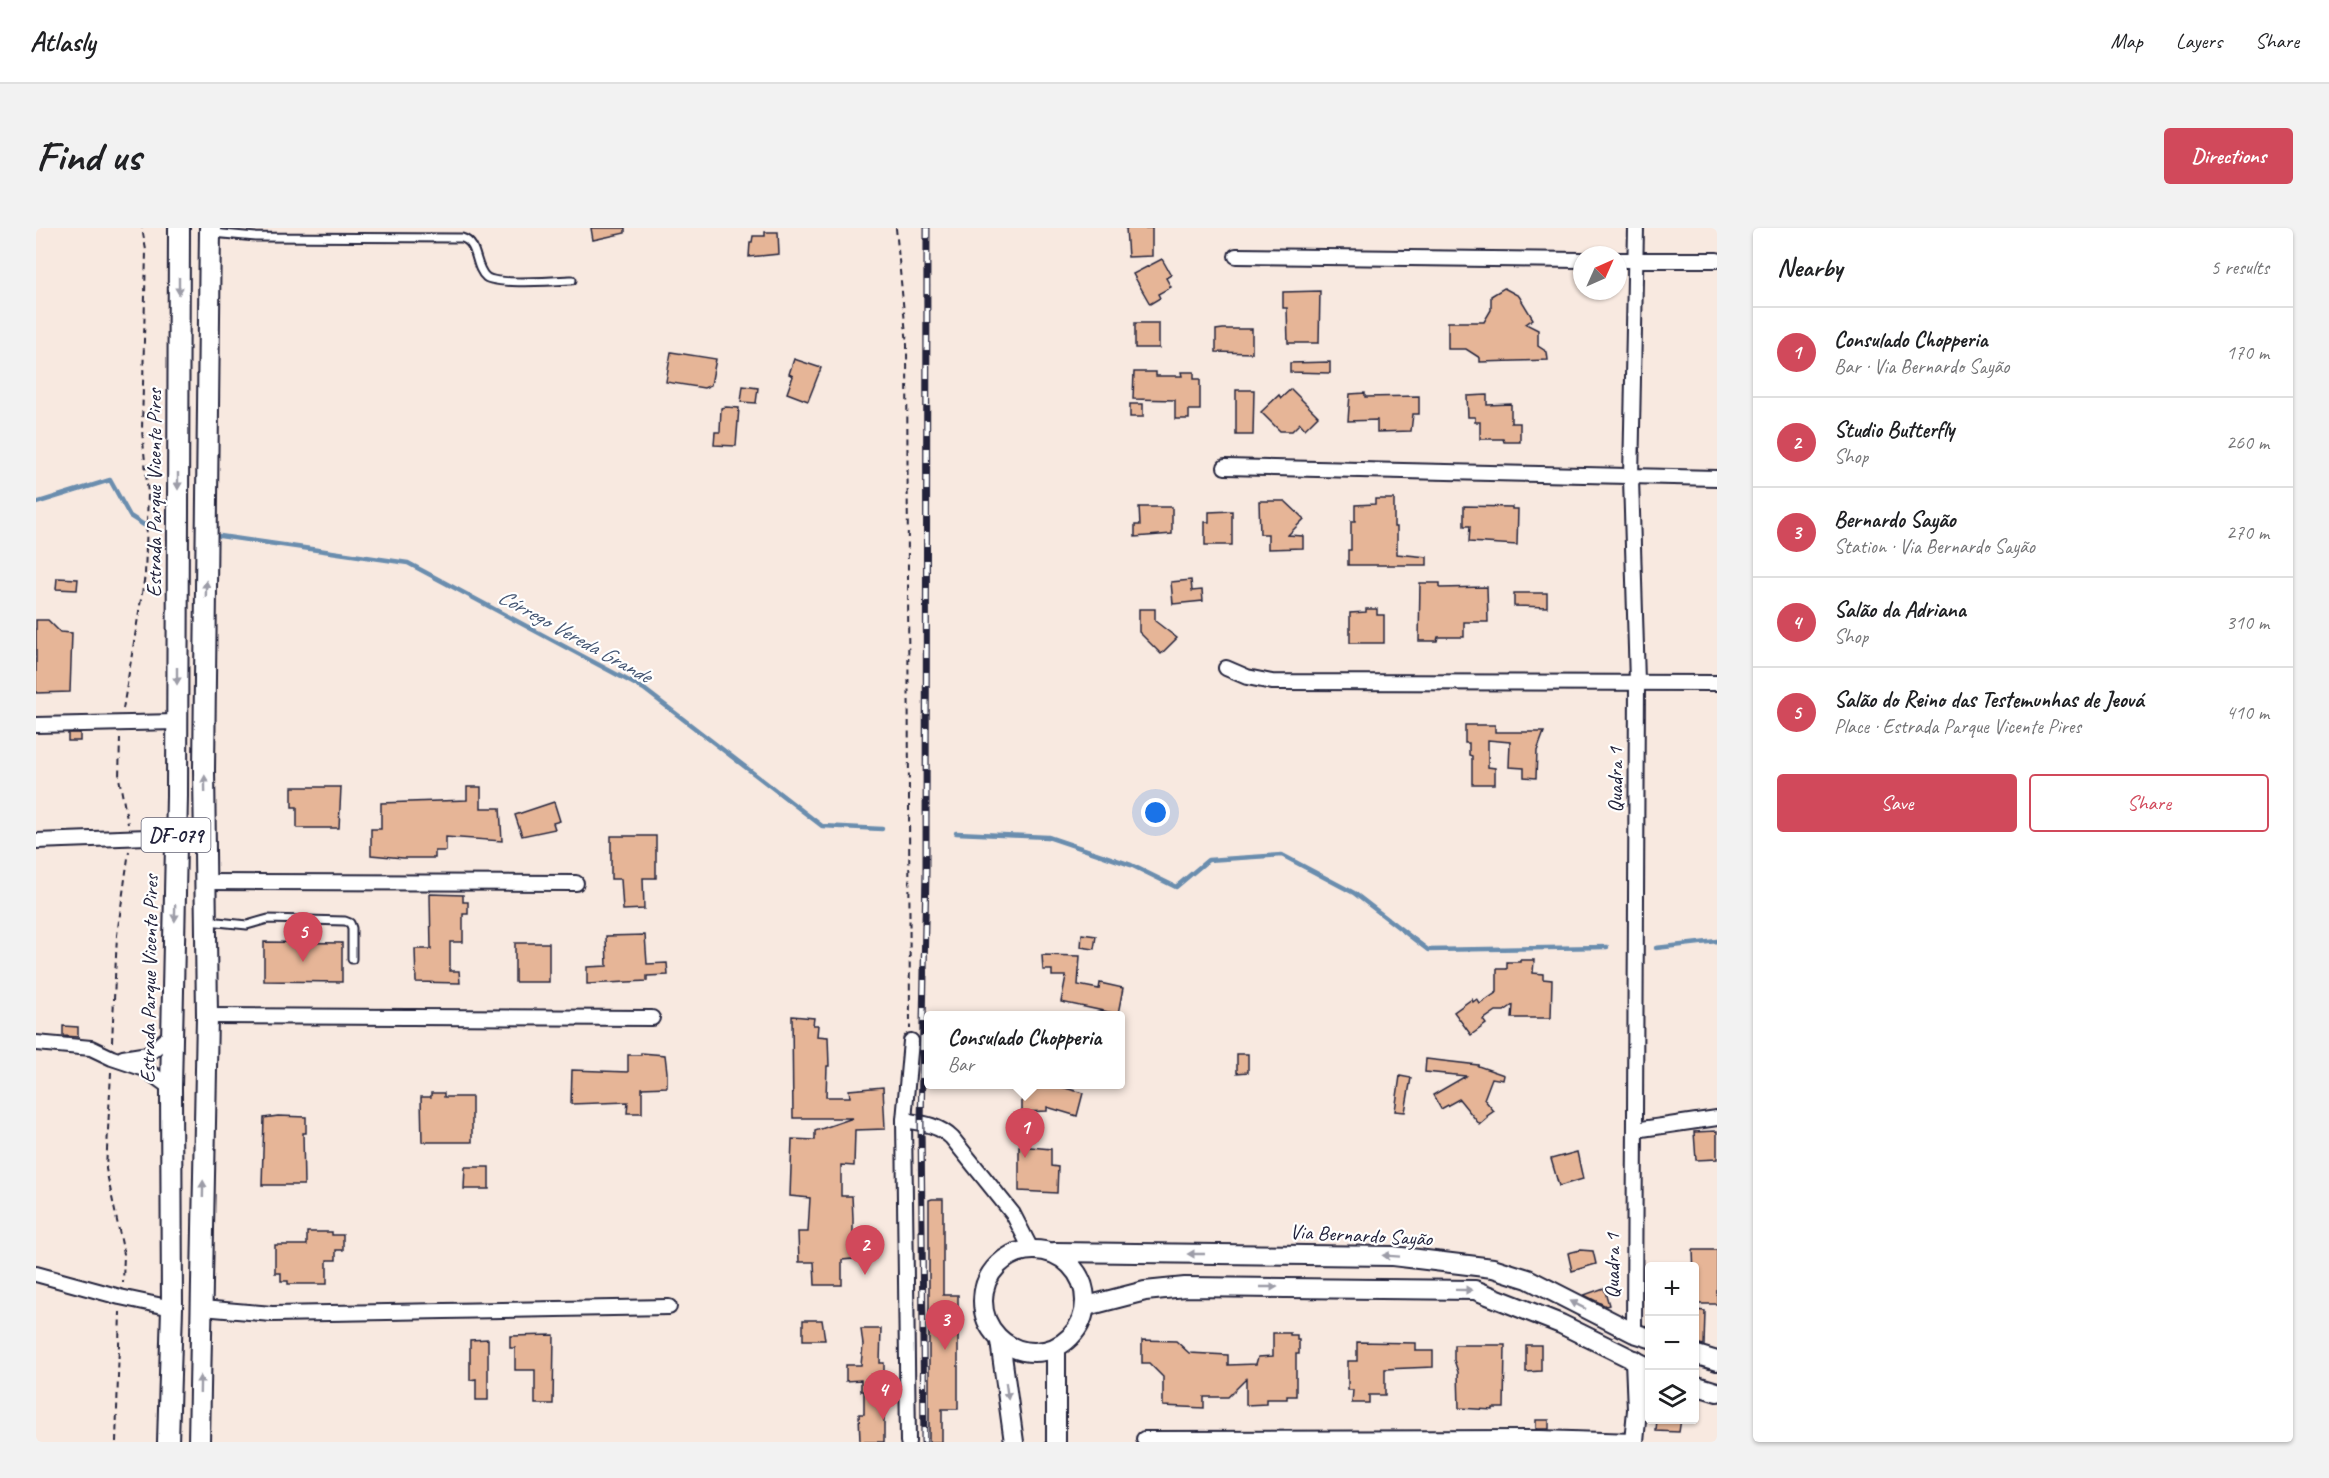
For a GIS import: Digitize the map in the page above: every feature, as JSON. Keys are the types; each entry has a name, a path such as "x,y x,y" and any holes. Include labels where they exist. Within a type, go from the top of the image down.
{"main road":[{"name":"Estrada Parque Vicente Pires","path":"168,1442 172,1308 171,1088 177,796 179,228"},
{"name":"DF-079","path":"199,1442 207,1016 205,882 209,230"},
{"path":"177,796 183,805 185,829 191,833 206,835"},
{"path":"176,876 187,877 193,881 202,922 205,925"},
{"path":"1000,1341 1027,1353 1056,1349 1077,1331 1087,1306 1084,1284 1072,1265 1054,1252 1031,1249 1007,1256 990,1273 982,1296 986,1321 1000,1341 1014,1442"},
{"name":"Via Bernardo Sayão","path":"1054,1252 1393,1256 1492,1268 1528,1279 1642,1336"},
{"path":"1087,1306 1145,1291 1185,1287 1475,1290 1561,1324 1642,1364 1635,1442"},
{"path":"1056,1349 1056,1442"},
{"path":"1699,1355 1717,1361"},
{"path":"1699,1386 1717,1392"}],"street":[{"name":"Quadra 1","path":"1636,228 1631,478 1637,682 1635,1131 1642,1336"},
{"path":"1236,256 1573,260"},
{"path":"1627,260 1717,260"},
{"path":"1225,467 1631,478 1717,478"},
{"path":"1226,668 1247,677 1272,682 1717,683"},
{"path":"36,725 177,722"},
{"path":"36,841 176,836"},
{"path":"205,882 576,883"},
{"path":"207,1016 652,1018"},
{"path":"112,1058 134,1058 148,1054 172,1034"},
{"path":"908,1442 904,1120 911,1041"},
{"path":"36,1043 91,1048 145,1070 171,1088"},
{"path":"1635,1131 1717,1118"},
{"path":"904,1120 933,1126 945,1131 952,1138 1013,1214 1031,1249"},
{"path":"36,1274 120,1297 172,1308"},
{"path":"202,1308 272,1314 669,1307"},
{"path":"1144,1439 1540,1438 1635,1442"}],"lane":[{"path":"209,230 256,237 462,238 468,240 472,245 482,272 493,280 572,280"},
{"path":"205,925 247,926 268,919 345,921 352,928 352,959"}],"path":[{"path":"896,228 907,345 908,923 911,1041"}],"building":[{"path":"591,228 625,228 625,233 593,240"},
{"path":"1126,228 1152,228 1152,256 1128,257"},
{"path":"765,232 778,232 779,254 749,257 750,242 753,236 765,236"},
{"path":"1162,259 1171,275 1166,278 1171,287 1158,294 1160,298 1150,304 1133,274"},
{"path":"1504,288 1519,296 1533,319 1526,324 1538,330 1538,346 1547,352 1548,360 1480,362 1480,358 1466,349 1448,349 1448,322 1484,322 1491,310 1491,296"},
{"path":"1320,291 1319,343 1288,343 1287,308 1283,308 1283,292"},
{"path":"1135,323 1159,323 1159,348 1135,348"},
{"path":"1252,329 1252,353 1216,352 1216,330"},
{"path":"671,352 716,359 711,385 704,388 666,382"},
{"path":"794,359 821,368 808,401 787,393 793,376 789,374"},
{"path":"1330,362 1330,373 1290,372 1290,363"},
{"path":"1134,372 1156,372 1156,376 1182,376 1181,372 1194,372 1194,379 1200,379 1200,410 1189,410 1189,419 1175,419 1175,400 1133,399"},
{"path":"743,386 758,388 756,403 741,402"},
{"path":"1291,389 1318,416 1305,429 1300,423 1292,431 1280,431 1261,412 1279,395 1281,398"},
{"path":"1236,390 1254,390 1253,435 1236,435"},
{"path":"1365,393 1365,397 1419,396 1419,414 1413,414 1411,431 1377,432 1377,420 1348,421 1350,394"},
{"path":"1487,395 1487,405 1511,404 1511,423 1520,423 1520,442 1480,439 1480,422 1475,422 1475,417 1468,417 1467,396"},
{"path":"1130,404 1143,404 1143,417 1130,417"},
{"path":"721,408 739,408 736,446 714,445 715,432 720,432"},
{"path":"1375,499 1394,499 1397,554 1427,557 1427,565 1348,565 1348,550 1351,550 1351,521 1355,521 1355,505 1375,504"},
{"path":"1259,501 1285,501 1304,519 1288,535 1303,536 1303,548 1268,549 1268,534 1260,534"},
{"path":"1464,506 1518,509 1517,545 1469,542 1470,526 1464,526"},
{"path":"1139,507 1172,507 1172,534 1135,537 1135,525 1140,525"},
{"path":"1232,511 1232,545 1205,545 1205,522 1209,522 1209,512"},
{"path":"57,578 78,579 77,590 56,589"},
{"path":"1191,580 1192,591 1202,590 1203,601 1173,604 1171,582"},
{"path":"1420,583 1440,583 1440,588 1487,587 1488,622 1464,622 1464,637 1438,637 1437,641 1419,641"},
{"path":"1514,593 1547,593 1547,607 1514,606"},
{"path":"1139,609 1155,609 1155,621 1177,638 1161,654 1139,632"},
{"path":"1366,609 1377,609 1377,615 1384,615 1384,643 1350,643 1350,613 1366,612"},
{"path":"36,620 48,620 60,632 72,633 70,692 36,693"},
{"path":"1465,725 1495,725 1495,732 1544,732 1537,751 1536,778 1524,777 1524,768 1509,767 1510,742 1488,740 1488,767 1495,768 1495,784 1472,784 1472,756 1469,755 1469,743 1465,743"},
{"path":"68,733 80,733 80,741 68,741"},
{"path":"292,787 341,787 339,828 297,828 297,807 292,807"},
{"path":"467,787 481,787 481,808 500,808 502,841 446,837 446,851 435,851 435,858 371,855 371,829 381,829 381,803 467,800"},
{"path":"554,802 560,821 553,823 555,829 522,836 515,815"},
{"path":"611,836 656,836 656,878 643,878 644,909 623,910 621,879 611,879"},
{"path":"430,894 463,895 463,902 468,902 468,914 463,914 463,942 450,942 450,971 459,971 460,983 416,982 415,949 431,949"},
{"path":"1082,934 1096,936 1094,949 1081,947"},
{"path":"645,935 647,964 667,963 668,975 647,976 647,981 587,984 587,967 607,966 606,936"},
{"path":"264,942 342,943 342,982 264,981"},
{"path":"515,943 549,943 549,982 515,982"},
{"path":"1042,955 1080,956 1078,985 1099,989 1100,983 1123,988 1119,1011 1104,1011 1061,1002 1066,976 1052,976 1052,970 1043,970"},
{"path":"1520,960 1534,960 1533,973 1543,974 1543,979 1552,980 1551,1018 1512,1018 1513,1005 1504,1011 1496,1011 1483,1020 1486,1024 1471,1035 1454,1012 1472,999 1473,1002 1477,999 1480,1004 1497,992 1497,969 1507,969 1507,962 1520,962"},
{"path":"792,1016 814,1018 813,1025 818,1025 817,1036 828,1037 829,1066 827,1066 826,1097 850,1097 849,1090 883,1087 885,1129 855,1130 854,1166 841,1165 841,1196 852,1196 853,1218 853,1259 842,1260 842,1285 815,1285 814,1262 799,1262 798,1232 808,1232 810,1198 790,1196 792,1139 815,1140 815,1131 853,1118 793,1118"},
{"path":"63,1026 78,1027 78,1037 63,1036"},
{"path":"641,1053 665,1055 667,1072 667,1087 642,1088 642,1113 627,1113 628,1102 571,1104 572,1070 628,1072 628,1055 641,1055"},
{"path":"1237,1054 1248,1054 1248,1072 1237,1073"},
{"path":"1426,1059 1478,1065 1504,1075 1503,1080 1492,1078 1484,1099 1494,1111 1480,1125 1459,1099 1441,1109 1433,1095 1466,1076 1425,1072"},
{"path":"1400,1076 1411,1078 1405,1112 1395,1111"},
{"path":"1022,1089 1069,1089 1083,1093 1077,1116 1047,1107 1047,1111 1022,1112"},
{"path":"431,1093 444,1093 444,1097 472,1097 472,1142 422,1142 421,1097 431,1097"},
{"path":"306,1117 306,1133 303,1133 304,1185 262,1185 264,1118"},
{"path":"1717,1131 1717,1159 1696,1160 1694,1132"},
{"path":"1019,1146 1051,1149 1051,1166 1058,1167 1057,1193 1019,1191"},
{"path":"1577,1152 1583,1179 1559,1186 1551,1159"},
{"path":"465,1167 489,1167 489,1189 464,1189"},
{"path":"943,1199 943,1295 958,1295 958,1409 942,1409 942,1442 929,1442 929,1200"},
{"path":"307,1232 332,1232 332,1235 343,1235 343,1250 336,1250 336,1260 327,1260 327,1284 288,1284 288,1281 281,1281 281,1273 275,1273 275,1245 307,1245"},
{"path":"1580,1250 1593,1251 1596,1264 1572,1271 1568,1253"},
{"path":"1693,1250 1717,1250 1717,1304 1699,1304 1699,1262 1693,1262"},
{"path":"1604,1288 1609,1305 1606,1306 1584,1295"},
{"path":"1699,1310 1705,1311 1704,1345 1699,1344"},
{"path":"803,1320 822,1320 825,1340 803,1340"},
{"path":"861,1329 881,1329 880,1363 884,1363 884,1442 860,1442 859,1414 864,1414 864,1391 861,1391 861,1380 846,1381 846,1365 861,1365 863,1345"},
{"path":"1273,1333 1290,1333 1290,1335 1297,1335 1297,1340 1299,1340 1299,1354 1296,1354 1296,1396 1287,1396 1287,1399 1266,1399 1266,1404 1246,1405 1246,1379 1228,1397 1204,1397 1204,1408 1163,1406 1163,1377 1149,1363 1142,1363 1142,1340 1176,1341 1189,1353 1228,1355 1228,1365 1256,1364 1258,1357 1273,1356"},
{"path":"554,1335 553,1404 535,1404 535,1370 515,1370 515,1348 510,1348 510,1336"},
{"path":"488,1339 488,1400 476,1400 476,1379 470,1380 470,1340"},
{"path":"1357,1342 1416,1343 1416,1351 1433,1351 1433,1367 1385,1369 1385,1395 1369,1395 1369,1403 1352,1403 1353,1390 1348,1390 1348,1361 1357,1361"},
{"path":"1454,1345 1505,1345 1504,1408 1493,1408 1493,1410 1459,1408 1458,1372 1454,1360"},
{"path":"1526,1345 1541,1345 1541,1371 1526,1372"},
{"path":"1536,1420 1549,1420 1549,1429 1536,1429"},
{"path":"1657,1424 1680,1424 1679,1432 1656,1431"}],"waterway":[{"name":"Córrego Vereda Grande","path":"36,503 110,480 130,516 144,525"},
{"name":"Córrego Vereda Grande","path":"220,536 408,563 644,689 822,826 882,829"},
{"name":"Córrego Vereda Grande","path":"956,833 1048,837 1131,865 1176,887 1208,860 1282,855 1354,893 1428,950 1607,947"},
{"name":"Córrego Vereda Grande","path":"1656,948 1717,941"}],"railway":[{"path":"924,1442 921,1123 926,872 927,228"}],"place":[{"name":"Salão do Reino das Testemunhas de Jeová","path":"303,962"},
{"name":"Consulado Chopperia","path":"1025,1158"},
{"name":"Studio Butterfly","path":"865,1275"},
{"name":"Bernardo Sayão","path":"945,1350"},
{"name":"Salão da Adriana","path":"883,1420"}]}
